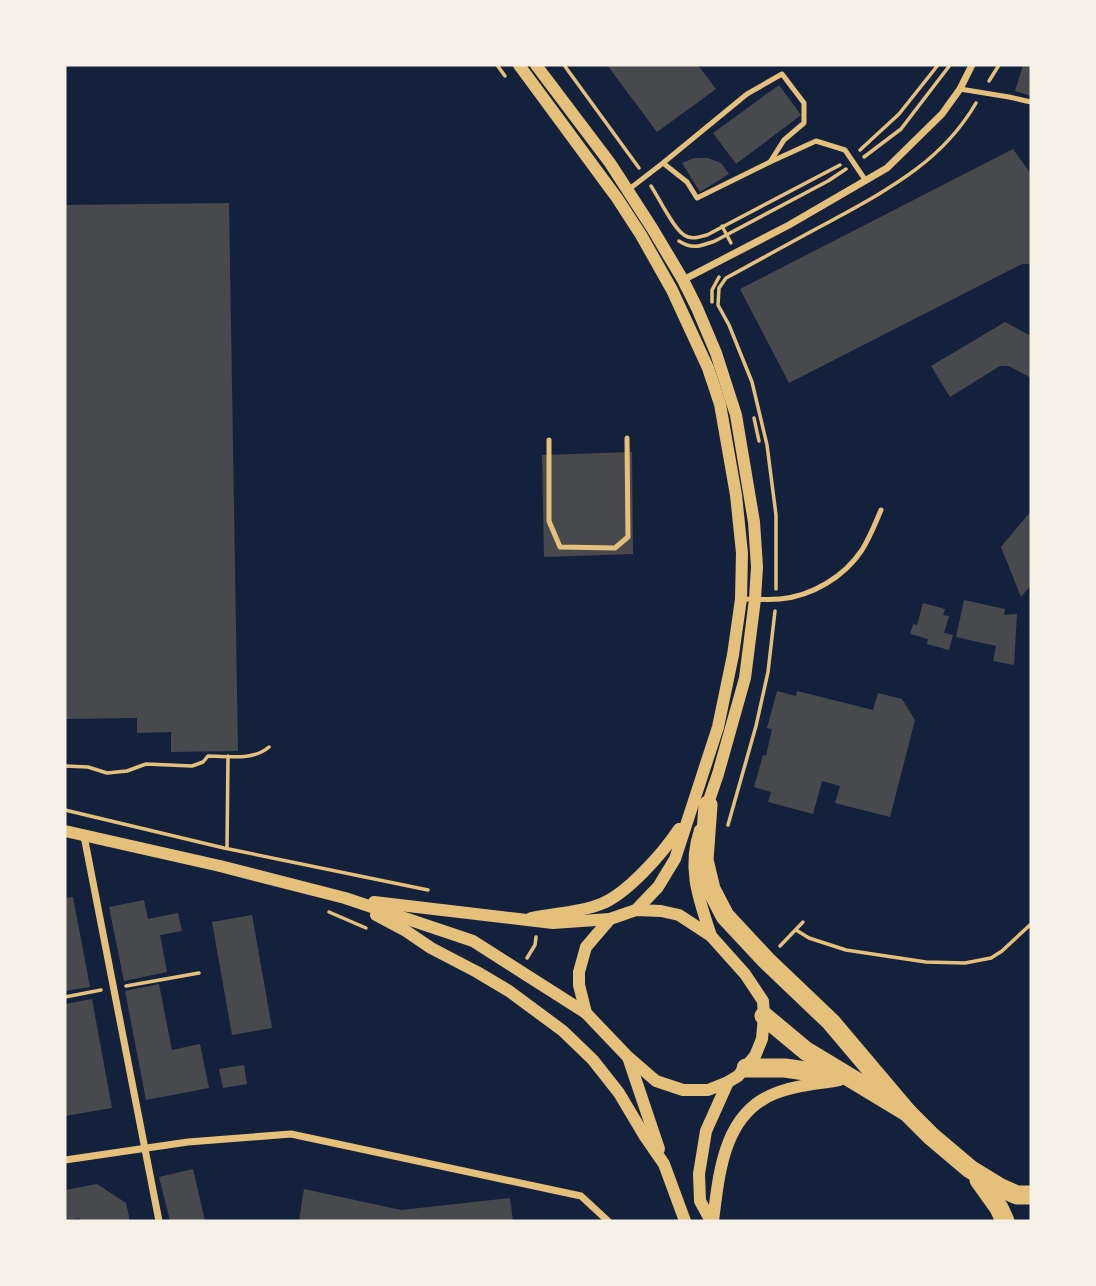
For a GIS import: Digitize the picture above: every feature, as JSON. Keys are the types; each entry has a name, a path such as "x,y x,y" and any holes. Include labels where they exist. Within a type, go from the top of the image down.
{"highway":[{"path":"708,806 704,860 711,888 725,916 766,960 831,1022 907,1112 931,1136 970,1169 1001,1188 1017,1195 1031,1195"},
{"path":"764,1016 806,1051 907,1112"},
{"path":"746,1068 785,1068 851,1077"},
{"path":"970,1169 989,1192 1005,1221"}],"street":[{"path":"519,65 623,194 641,235 672,290 708,368 720,404 736,495 748,599 745,678 695,846 696,888 711,936"},
{"path":"536,65 683,280 716,353 736,415 754,522 757,567 733,655 718,727 675,859 658,887 636,910"},
{"path":"683,280 789,225 887,168 942,114 960,89 972,65"},
{"path":"521,920 578,911 618,895 668,846 689,814"},
{"path":"65,831 227,867 345,898 473,941 586,1013 656,1081 670,1087 708,1090 728,1082 746,1068 762,1039 763,1001 751,983 711,936 679,915 636,910 610,919 553,923 345,898"},
{"path":"84,835 159,1221"},
{"path":"345,898 509,991 564,1031 593,1060 619,1093 664,1164"},
{"path":"586,1013 579,985 579,972 586,947 610,919"},
{"path":"628,1056 684,1221"},
{"path":"712,1221 724,1150 736,1125 754,1104 775,1093 851,1077"},
{"path":"712,1221 700,1201 699,1174 706,1131 728,1082"},
{"path":"65,1160 188,1142 291,1134 581,1196 608,1221"}],"lane":[{"path":"623,194 747,94 782,74 804,103 804,123 784,139 770,162"},
{"path":"960,89 1031,102"},
{"path":"663,163 687,182 697,198 816,141 845,150 866,181"},
{"path":"549,440 549,521 561,547 615,548 628,537 627,439"},
{"path":"748,599 786,598 814,590 835,578 860,553 881,510"}],"path":[{"path":"497,65 505,76"},
{"path":"564,65 641,172"},
{"path":"648,182 684,235 695,238 707,235 722,226"},
{"path":"717,315 712,304 712,290 719,277 734,267 720,238"},
{"path":"745,268 726,278 719,288 718,305 729,325 755,396"},
{"path":"754,416 760,452"},
{"path":"65,766 88,767 107,773 127,771 146,764 192,766 208,756 247,756 262,753 269,747"},
{"path":"227,848 228,756"},
{"path":"65,810 227,848 432,891"},
{"path":"323,909 373,931"},
{"path":"519,971 535,945 537,922"},
{"path":"766,960 803,922"},
{"path":"796,930 809,938 846,950 926,962 965,963 991,958 1031,924"},
{"path":"65,997 199,973"}],"building":[{"path":"607,65 698,65 716,89 657,132"},
{"path":"1023,65 1031,65 1031,96 1015,91"},
{"path":"779,85 801,115 736,164 713,133"},
{"path":"1013,149 1031,174 1031,264 1022,264 789,383 740,289"},
{"path":"694,158 708,158 721,163 729,174 700,192 682,163"},
{"path":"229,203 238,751 171,752 171,732 137,733 137,718 65,719 65,205"},
{"path":"1005,322 1031,336 1031,378 1009,366 1000,366 950,397 931,366"},
{"path":"632,452 633,554 544,557 542,455"},
{"path":"1031,511 1031,585 1021,597 1001,547"},
{"path":"964,600 1005,609 1004,615 1017,614 1014,665 993,661 996,646 956,637"},
{"path":"923,603 945,609 943,615 949,616 944,633 953,635 949,650 927,644 928,639 910,634 913,624 917,625"},
{"path":"777,691 796,696 797,691 873,710 878,693 902,699 915,720 890,817 835,803 840,786 822,781 813,814 768,802 771,792 754,787 763,755 766,756 772,729 767,728"},
{"path":"73,897 90,987 65,991 65,898"},
{"path":"144,900 148,919 178,913 182,931 160,935 167,972 124,981 109,907"},
{"path":"252,915 272,1028 232,1035 212,922"},
{"path":"159,984 172,1050 200,1044 209,1088 146,1100 125,991"},
{"path":"92,999 112,1108 65,1116 65,1004"},
{"path":"244,1065 247,1084 223,1088 219,1069"},
{"path":"193,1169 205,1221 170,1221 159,1177"},
{"path":"97,1184 126,1203 130,1221 80,1221 79,1218 65,1221 65,1190"},
{"path":"304,1189 401,1210 510,1198 513,1221 299,1221"}]}
